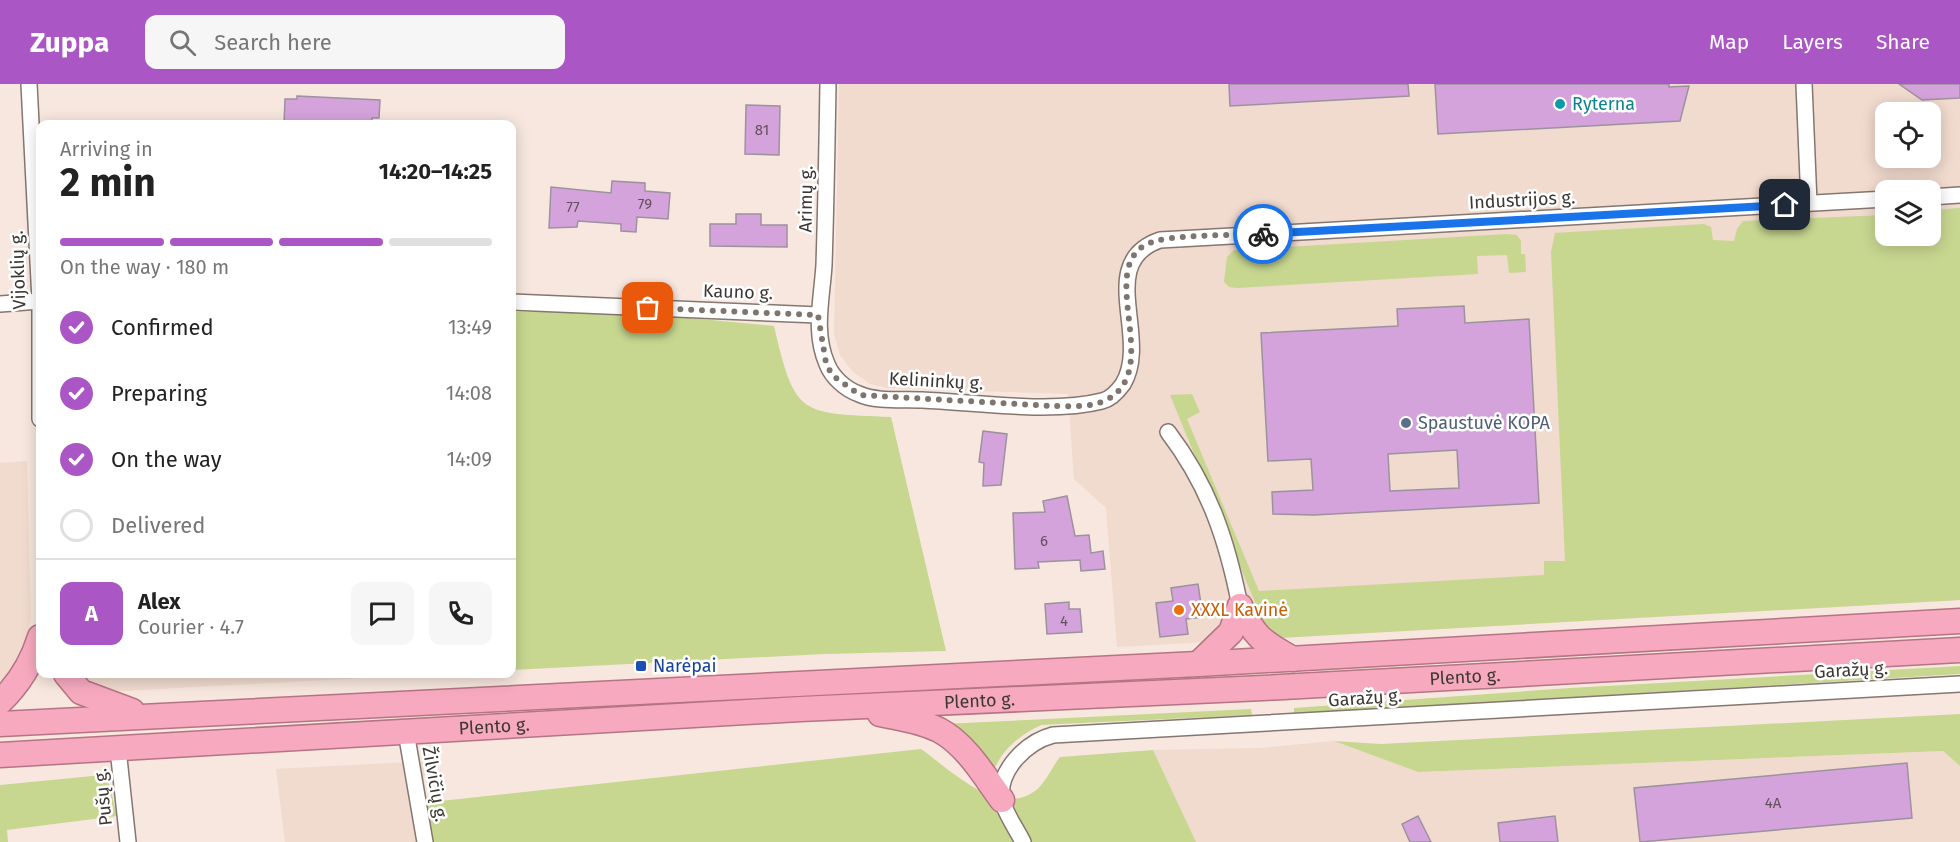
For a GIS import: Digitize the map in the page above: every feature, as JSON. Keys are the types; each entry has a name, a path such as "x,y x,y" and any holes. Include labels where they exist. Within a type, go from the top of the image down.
{"highway":[{"path":"1240,606 1251,631 1269,646 1293,658"},
{"path":"1198,664 1231,632 1240,606"},
{"name":"Plento g.","path":"0,724 1198,664 1960,621"},
{"path":"0,702 14,689 26,672 36,647"},
{"name":"Plento g.","path":"0,755 851,707 1286,687 1960,650"},
{"path":"69,678 81,692 149,716"},
{"path":"851,707 919,722 941,731 961,747 1002,800"}],"street":[{"name":"Vijoklių g.","path":"29,84 36,222"},
{"name":"Arimų g.","path":"818,315 824,268 828,84"},
{"path":"1804,84 1809,203"},
{"path":"1941,196 1960,195"},
{"name":"Industrijos g.","path":"1105,401 1122,385 1128,373 1131,357 1127,289 1129,267 1139,249 1160,240 1875,200"},
{"path":"0,304 36,301"},
{"name":"Kauno g.","path":"516,302 818,315"},
{"name":"Kelininkų g.","path":"818,315 822,350 829,369 846,387 860,395 1052,406 1105,401"},
{"path":"1168,432 1192,463 1208,495 1233,566 1240,606"},
{"name":"Garažų g.","path":"1002,800 1004,780 1017,758 1031,743 1053,735 1960,684"},
{"name":"Žilvičių g.","path":"406,732 425,842"},
{"name":"Pušų g.","path":"118,749 128,842"},
{"path":"1002,800 1023,842"}],"shaded area":[{"path":"839,84 1960,84 1960,600 1117,647 1106,508 1074,479 1068,394 888,388 870,384 852,371 840,355 834,334"},
{"path":"27,461 31,617 27,640 17,667 0,691 0,463"},
{"path":"85,678 363,678 104,692"},
{"path":"1334,741 1418,772 1943,751 1960,766 1960,842 1196,842 1153,750 1260,748"},
{"path":"429,761 423,781 422,803 429,842 285,842 276,769"}],"green space":[{"path":"1960,208 1960,600 1280,638 1263,622 1170,395 1192,394 1200,412 1187,419 1259,591 1544,575 1544,561 1565,561 1551,252 1555,233 1704,224 1711,227 1713,240 1734,241 1737,229 1743,221 1875,215 1875,246 1941,246 1941,209"},
{"path":"1517,235 1521,241 1521,254 1525,254 1526,272 1509,273 1507,255 1477,256 1478,274 1237,288 1229,287 1224,282 1227,257 1234,250"},
{"path":"516,312 626,312 774,326 788,378 796,394 806,404 837,414 891,417 946,651 825,654 516,670"},
{"path":"1960,666 1960,674 1294,714 1294,708 1570,688"},
{"path":"1251,709 1252,715 1041,725 1012,744 993,772 944,724"},
{"path":"1960,714 1960,766 1943,751 1418,772 1334,741 1381,744"},
{"path":"921,749 975,788 1005,799 1020,798 1039,788 1060,757 1153,750 1196,842 429,842 422,803"},
{"path":"103,775 109,783 117,816 7,830 8,842 0,842 0,785"}],"building":[{"path":"1229,84 1408,84 1409,96 1230,106"},
{"name":"Ryterna","path":"1435,84 1669,84 1669,87 1689,86 1680,121 1438,134"},
{"path":"1899,84 1960,84 1960,98 1922,100"},
{"path":"297,96 380,100 379,118 372,118 372,120 284,120 285,99 297,99"},
{"path":"746,105 780,106 779,155 745,154"},
{"path":"612,181 645,183 645,191 670,193 668,219 637,217 636,232 621,231 621,224 578,221 577,227 549,228 551,187 611,193"},
{"path":"736,214 761,214 761,225 787,225 787,247 710,246 710,224 736,224"},
{"path":"1464,306 1465,323 1529,319 1539,503 1314,515 1273,514 1272,492 1313,490 1311,459 1268,461 1261,333 1398,326 1397,309","holes":["1457,450 1459,488 1390,491 1388,454"]},
{"path":"983,431 1007,434 1001,485 983,486 984,463 979,462"},
{"path":"1067,496 1075,536 1089,535 1091,553 1103,551 1105,569 1081,571 1080,560 1038,562 1039,568 1015,569 1013,513 1045,512 1043,501"},
{"name":"XXXL Kavinė","path":"1198,584 1203,617 1186,619 1188,634 1160,637 1156,603 1173,601 1171,588"},
{"path":"1069,602 1069,609 1080,609 1082,632 1047,634 1045,604"},
{"path":"1907,763 1912,818 1640,842 1634,788"},
{"path":"1418,816 1431,842 1410,842 1402,824"},
{"path":"1555,816 1558,842 1500,842 1498,823"}],"way so far":[{"path":"648,308 818,315 822,350 832,375 860,395 1052,406 1082,405 1105,401 1115,394 1128,373 1131,334 1127,289 1129,267 1139,249 1160,240 1263,234"}],"place":[{"name":"Ryterna","path":"1560,104"},
{"name":"Spaustuvė KOPA","path":"1406,423"},
{"name":"XXXL Kavinė","path":"1179,610"},
{"name":"Narėpai","path":"641,666"}],"route":[{"path":"1263,234 1785,205"}]}
